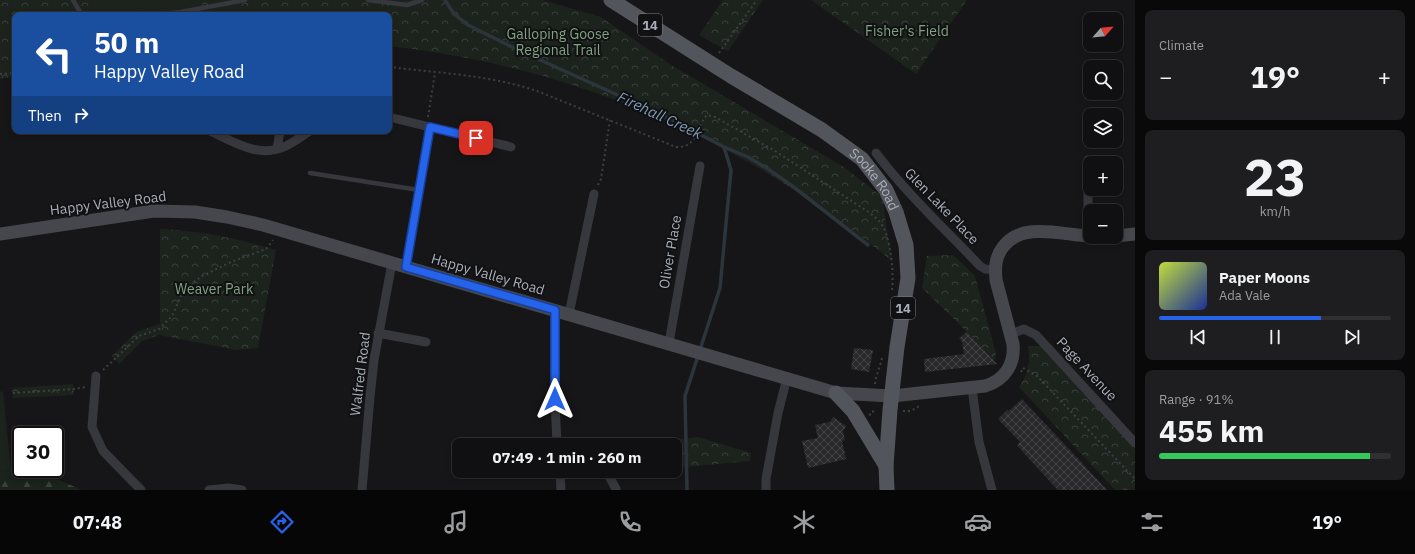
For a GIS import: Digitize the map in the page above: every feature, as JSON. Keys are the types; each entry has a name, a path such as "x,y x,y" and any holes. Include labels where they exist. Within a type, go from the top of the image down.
{"main road":[{"name":"Sooke Road","path":"611,0 822,130 862,159 886,190 896,212 906,245 908,278 897,347 892,396 886,466 887,490"},
{"name":"Happy Valley Road","path":"0,234 154,211 195,212 227,217 279,230 836,393 892,396 991,385 1006,374 1012,362 1014,353 1011,334 996,280 995,270"},
{"path":"995,270 996,261 1004,245 1015,236 1022,233 1040,231 1083,235"},
{"path":"1123,235 1135,234"},
{"path":"836,393 853,411 886,466"}],"street":[{"path":"392,118 510,147"},
{"path":"406,267 420,190 429,126"},
{"path":"216,134 240,146 254,150 266,151 286,146 305,134"},
{"path":"277,149 280,134"},
{"name":"Glen Lake Place","path":"876,153 914,199 980,266 985,269 995,270"},
{"name":"Oliver Place","path":"669,343 700,166"},
{"path":"569,314 594,194"},
{"name":"Walfred Road","path":"362,490 370,397 378,333 392,263"},
{"path":"555,310 557,438"},
{"name":"Page Avenue","path":"1011,334 1024,329 1036,335 1135,443"},
{"path":"378,333 426,342"},
{"path":"96,376 92,427 103,451 141,490"},
{"path":"766,490 766,479 778,413 787,378"},
{"path":"972,388 979,442 992,490"},
{"path":"560,478 561,490"},
{"path":"610,478 616,490"},
{"path":"209,490 228,488 242,490"}],"lane":[{"path":"74,0 80,12"},
{"path":"181,12 245,0"},
{"path":"368,0 407,5 422,0"},
{"path":"310,173 420,190"}],"path":[{"path":"711,63 757,0"},
{"path":"392,68 498,80 519,85 676,147 684,147 690,144 695,138 703,120 707,115 715,117 775,151 867,211 878,220 885,231 890,252 892,264 892,292"},
{"path":"0,74 12,72"},
{"path":"429,126 435,73"},
{"path":"594,194 601,179 610,120"},
{"path":"96,376 115,360 139,336 160,330 172,316 181,296 192,283 204,275 231,262 266,249 279,230"},
{"path":"876,377 880,367 882,353"},
{"path":"1023,368 1037,376 1135,479"},
{"path":"13,393 74,389 95,386"},
{"path":"908,411 927,404"},
{"path":"873,406 873,410 876,410"}],"green space":[{"name":"Galloping Goose Regional Trail","path":"0,0 542,0 601,17 671,65 844,167 882,197 892,261 835,218 777,179 718,146 656,116 593,92 527,72 459,57 392,46 392,12 12,12 12,77 0,79"},
{"path":"100,0 204,0 202,5 127,12 104,12 100,5"},
{"path":"723,0 763,0 728,51 699,35"},
{"name":"Fisher's Field","path":"811,0 967,0 916,74"},
{"name":"Weaver Park","path":"160,229 191,231 219,236 276,250 258,348 236,350 159,335 142,341 119,364 112,356 136,332 160,324"},
{"path":"953,255 975,276 996,354 995,362 922,288 927,256"},
{"path":"1028,346 1042,346 1135,445 1135,490 1115,490 1019,387 1025,378 1028,368"},
{"path":"73,384 74,395 13,398 12,388"},
{"path":"3,391 11,470 0,472 0,392"},
{"path":"698,437 751,453 750,461 682,467 682,439"},
{"path":"11,470 12,478 54,478 82,490 0,490 0,472"}],"building":[{"path":"967,332 997,364 925,372 924,359 964,354 962,342 959,338"},
{"path":"854,348 873,350 869,372 851,369"},
{"path":"1022,399 1107,490 1058,490 1017,445 1020,442 998,419 1008,409 1009,411"},
{"path":"833,417 846,426 843,431 845,440 842,441 846,459 808,468 802,441 818,438 815,425 830,422"}],"waterway":[{"name":"Firehall Creek","path":"445,0 454,14 468,25 518,50 673,120 724,147 748,157 795,188 868,245"},
{"path":"687,490 685,396 720,288 731,170 724,147"}],"route":[{"path":"476,138 430,127 406,267 555,310 555,399"}]}
